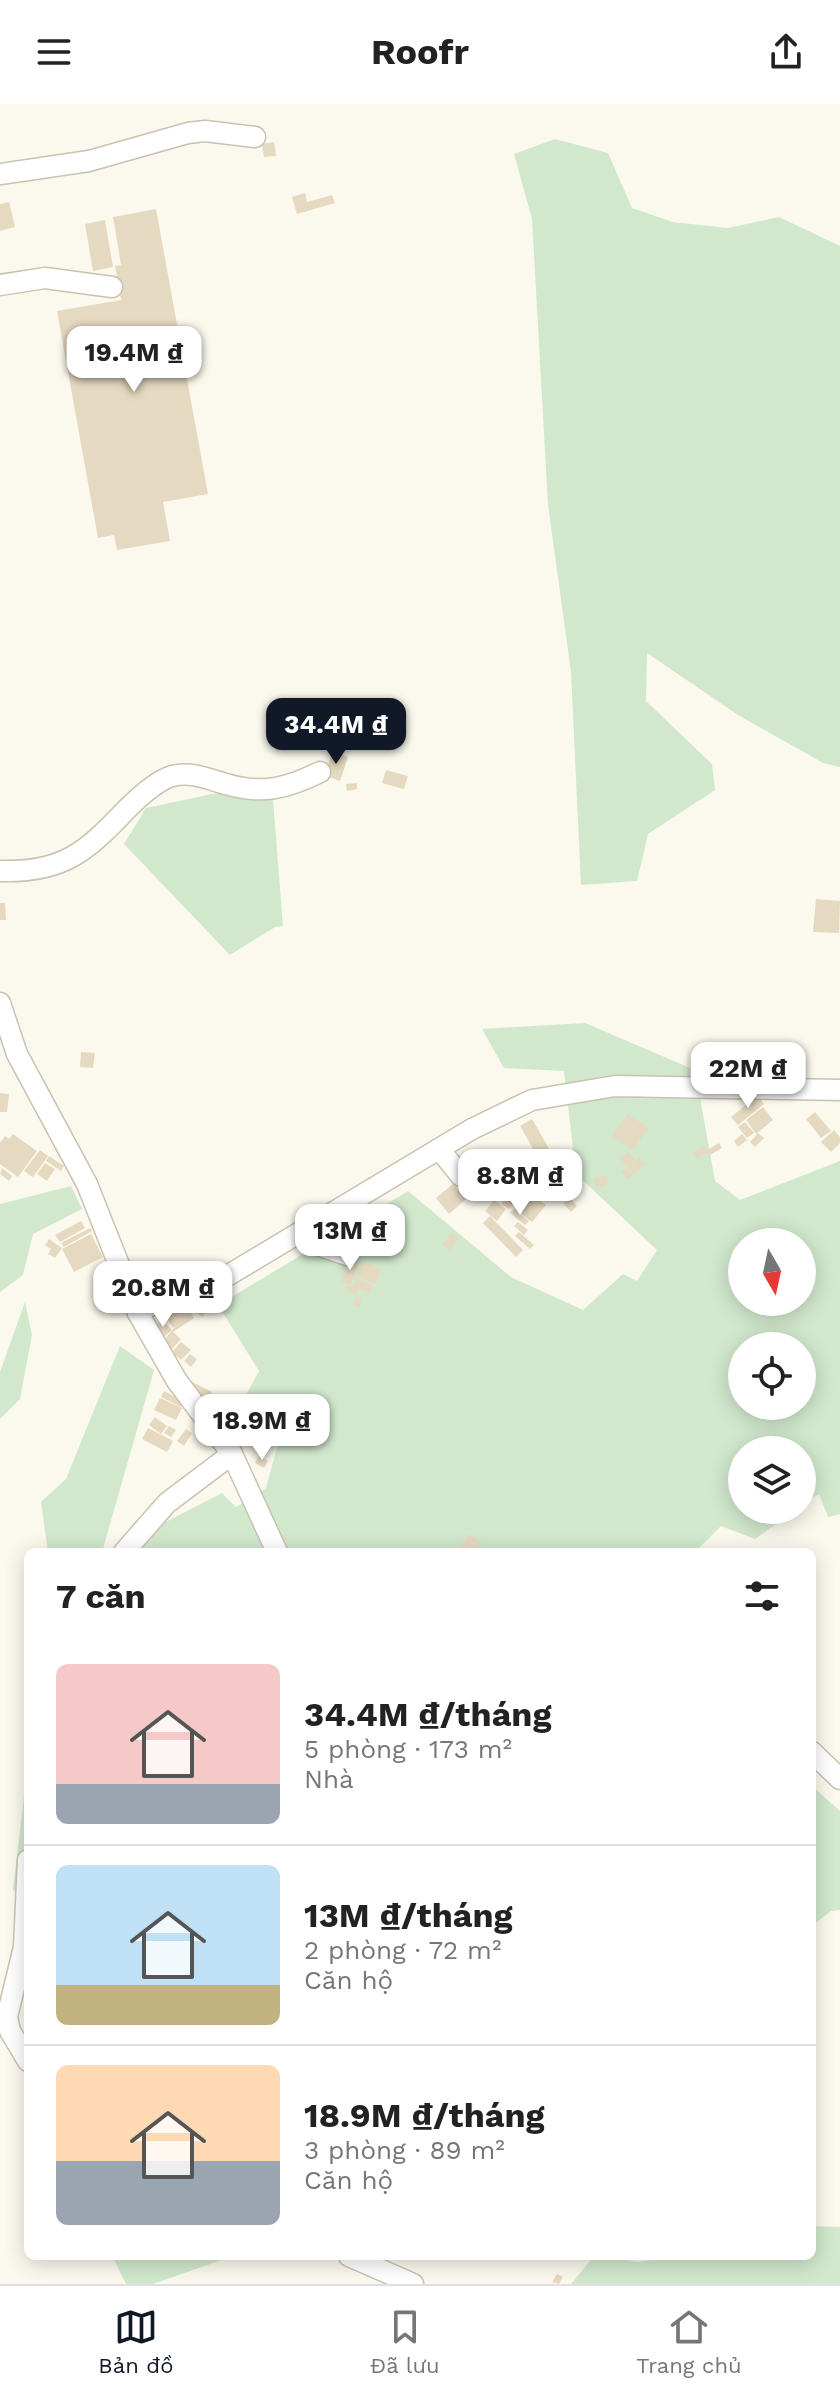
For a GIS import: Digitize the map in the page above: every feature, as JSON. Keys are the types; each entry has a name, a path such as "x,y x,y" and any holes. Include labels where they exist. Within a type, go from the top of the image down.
{"street":[{"path":"0,174 89,161 188,133 205,131 255,137"},
{"path":"0,285 45,278 112,287"},
{"path":"0,871 53,865 82,853 140,796 170,777 199,774 228,785 260,789 291,787 320,772"},
{"path":"0,1003 17,1054 87,1184 138,1313 177,1381 232,1454 275,1548"},
{"path":"138,1313 165,1297 222,1279 472,1129 532,1100 615,1086 840,1090"},
{"path":"439,1149 461,1176"},
{"path":"300,1232 312,1243 347,1255"},
{"path":"128,1548 167,1503 232,1454"},
{"path":"816,1756 840,1779"},
{"path":"24,1947 7,2017 16,2043 24,2055"},
{"path":"358,2260 413,2284"}],"green space":[{"path":"555,139 608,153 632,208 673,222 728,228 779,217 840,246 840,767 823,763 738,715 647,653 646,701 712,764 715,790 648,834 637,881 581,885 571,672 548,505 532,219 514,154"},
{"path":"217,793 273,800 283,926 275,927 230,955 124,844 146,808"},
{"path":"585,1023 695,1070 715,1181 740,1200 840,1161 840,1514 828,1517 819,1494 816,1496 816,1436 728,1436 728,1524 776,1524 755,1539 721,1526 699,1548 139,1548 150,1530 222,1493 236,1507 266,1488 280,1436 241,1404 259,1371 218,1305 408,1191 511,1277 583,1310 623,1274 637,1281 657,1250 576,1174 564,1071 504,1068 482,1029"},
{"path":"71,1186 82,1209 33,1234 23,1275 0,1292 0,1204"},
{"path":"25,1302 32,1335 20,1399 0,1419 0,1372"},
{"path":"120,1346 154,1370 103,1548 47,1548 41,1502 66,1479"},
{"path":"816,1790 840,1811 840,1910 831,1911 816,1923"},
{"path":"24,1797 24,1911 13,1889"},
{"path":"816,2226 840,2227 840,2284 571,2284 591,2260 816,2260"},
{"path":"114,2260 222,2260 153,2284 126,2284"}],"building":[{"path":"274,142 276,156 264,157 262,144"},
{"path":"305,193 307,202 332,195 335,203 297,214 292,197"},
{"path":"9,202 15,227 0,231 0,204"},
{"path":"156,209 208,494 163,502 170,541 117,550 114,535 98,538 57,311 121,300 115,266 121,265 113,217"},
{"path":"105,220 113,267 93,271 85,224"},
{"path":"331,730 348,733 346,746 329,744"},
{"path":"333,752 348,757 340,781 324,775"},
{"path":"386,770 408,776 404,789 382,783"},
{"path":"357,783 357,789 347,791 346,784"},
{"path":"816,899 840,901 839,933 813,932"},
{"path":"0,903 5,903 6,920 0,920"},
{"path":"81,1052 95,1053 93,1068 80,1067"},
{"path":"0,1093 9,1094 7,1112 0,1112"},
{"path":"757,1096 764,1104 738,1125 731,1117"},
{"path":"763,1107 773,1120 756,1134 746,1120"},
{"path":"815,1112 831,1131 821,1138 806,1119"},
{"path":"628,1114 648,1128 633,1150 612,1136"},
{"path":"532,1119 555,1159 543,1166 520,1126"},
{"path":"745,1122 754,1133 747,1138 738,1127"},
{"path":"834,1130 840,1137 840,1143 831,1152 821,1142"},
{"path":"758,1133 764,1138 755,1147 750,1142"},
{"path":"13,1134 37,1151 18,1177 0,1164 0,1143 5,1136 9,1139"},
{"path":"742,1134 747,1140 738,1147 734,1141"},
{"path":"719,1143 722,1148 710,1155 709,1152 697,1159 693,1152 704,1145 707,1150"},
{"path":"40,1150 48,1156 33,1177 24,1171"},
{"path":"628,1152 635,1160 628,1167 620,1159"},
{"path":"49,1156 64,1166 61,1171 46,1161"},
{"path":"639,1158 646,1165 634,1175 628,1168"},
{"path":"45,1163 55,1169 47,1181 37,1174"},
{"path":"2,1168 12,1176 9,1181 0,1174"},
{"path":"626,1168 633,1176 628,1180 621,1172"},
{"path":"606,1175 609,1184 596,1188 593,1179"},
{"path":"520,1180 530,1187 518,1203 508,1196"},
{"path":"453,1184 466,1199 449,1214 436,1198"},
{"path":"529,1192 546,1205 532,1222 515,1209"},
{"path":"506,1196 514,1202 512,1206 508,1204 509,1209 501,1204"},
{"path":"569,1197 577,1206 571,1212 563,1203"},
{"path":"494,1200 506,1209 497,1221 485,1211"},
{"path":"514,1209 529,1221 525,1225 510,1213"},
{"path":"490,1216 523,1250 516,1257 483,1223"},
{"path":"81,1221 85,1228 60,1242 55,1235"},
{"path":"518,1222 528,1230 524,1235 514,1226"},
{"path":"90,1228 92,1231 64,1247 61,1243"},
{"path":"519,1232 534,1245 530,1249 515,1236"},
{"path":"452,1233 459,1239 449,1251 442,1244"},
{"path":"91,1234 103,1257 74,1272 62,1249"},
{"path":"49,1239 62,1248 55,1258 48,1254 51,1249 45,1245"},
{"path":"350,1259 359,1262 351,1285 341,1282"},
{"path":"362,1262 381,1269 376,1284 357,1277"},
{"path":"356,1279 373,1285 370,1293 359,1289 357,1295 345,1290 347,1285 352,1287"},
{"path":"356,1296 362,1298 359,1308 353,1306"},
{"path":"197,1302 207,1311 202,1317 192,1308"},
{"path":"186,1305 194,1318 173,1332 181,1339 172,1349 163,1341 177,1325 173,1328 167,1318"},
{"path":"162,1320 172,1330 163,1338 154,1328"},
{"path":"181,1342 191,1350 181,1360 172,1352"},
{"path":"190,1354 197,1359 191,1367 184,1361"},
{"path":"192,1382 212,1392 207,1402 187,1392"},
{"path":"164,1391 184,1401 181,1407 161,1397"},
{"path":"160,1398 182,1408 176,1420 154,1410"},
{"path":"155,1417 167,1426 161,1434 149,1425"},
{"path":"233,1420 249,1429 243,1441 227,1432"},
{"path":"169,1426 176,1430 171,1437 164,1433"},
{"path":"254,1427 259,1430 251,1442 247,1439"},
{"path":"148,1428 173,1441 167,1452 142,1439"},
{"path":"186,1429 192,1433 184,1446 177,1441"},
{"path":"259,1456 268,1461 264,1468 255,1463"},
{"path":"468,1534 481,1542 477,1548 459,1548"},
{"path":"557,2274 563,2277 559,2284 552,2282"}]}
